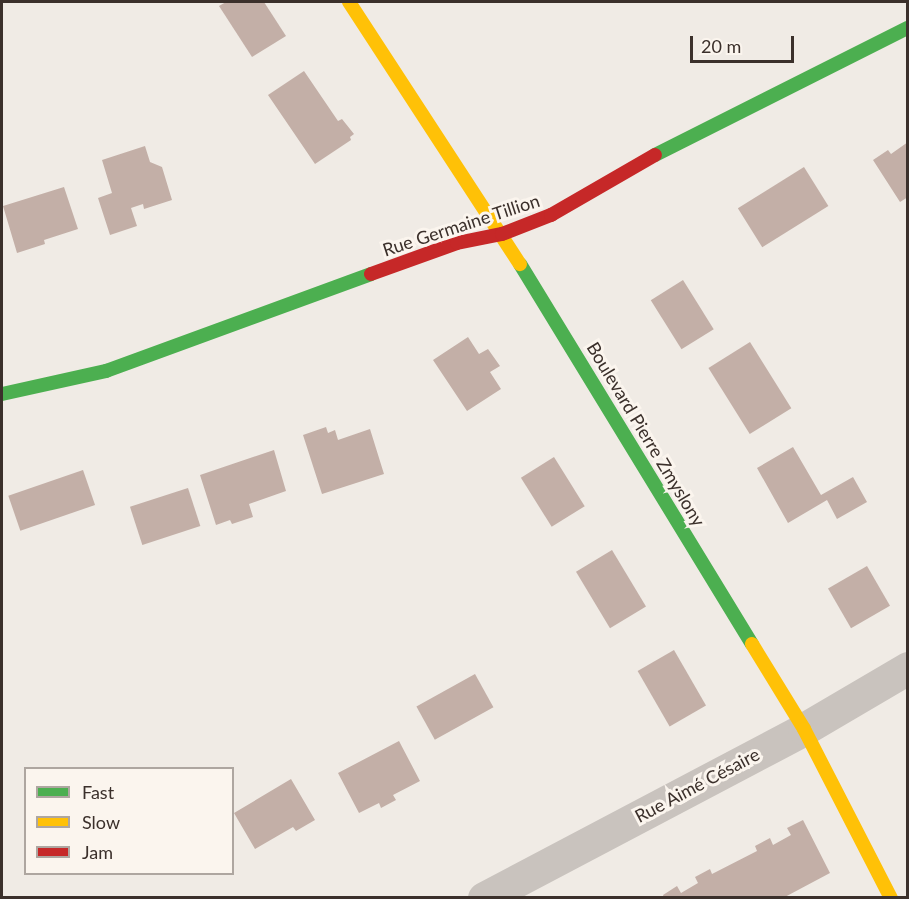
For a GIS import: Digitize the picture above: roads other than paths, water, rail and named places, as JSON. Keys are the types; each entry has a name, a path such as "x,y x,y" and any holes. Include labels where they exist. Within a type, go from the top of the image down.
{"street":[{"name":"Boulevard Pierre Zmyslony","path":"349,2 502,234 804,729 891,897"},
{"name":"Rue Germaine Tillion","path":"2,394 106,371 457,243 502,234 551,215 654,156 908,28"},
{"name":"Rue Aimé Césaire","path":"484,897 804,729 908,668"}]}
